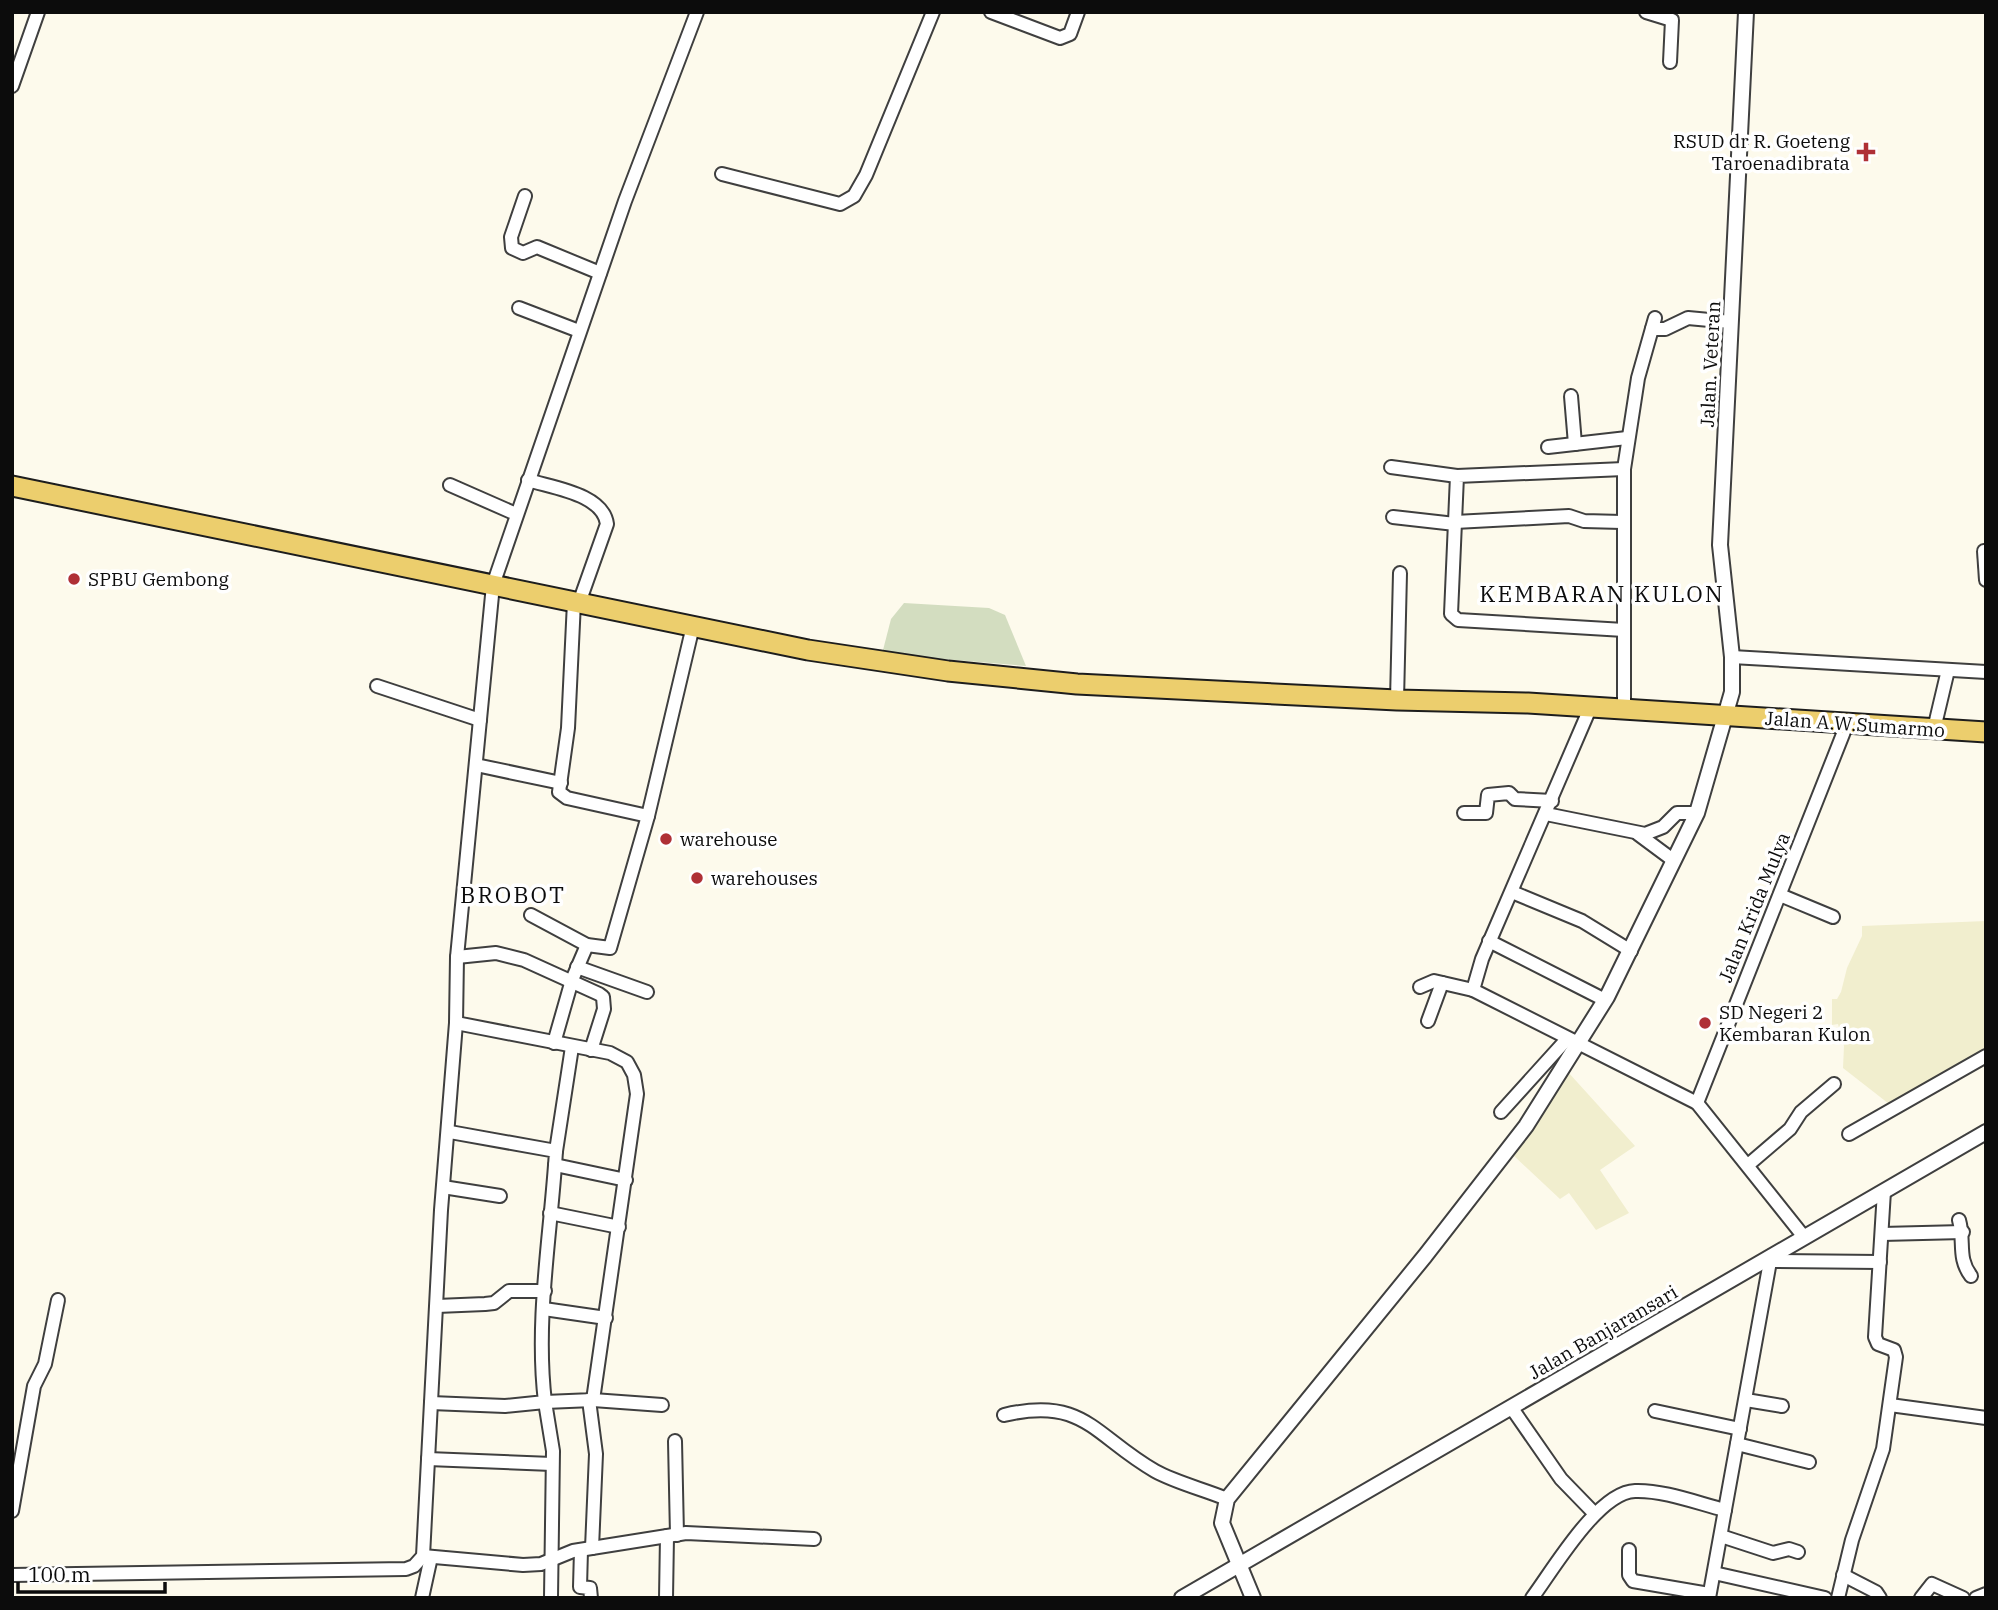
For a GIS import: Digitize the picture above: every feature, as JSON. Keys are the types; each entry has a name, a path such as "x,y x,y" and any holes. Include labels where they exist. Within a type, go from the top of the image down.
{"main road":[{"name":"Jalan A.W.Sumarmo","path":"12,486 808,650 948,671 1077,684 1397,700 1591,706 1986,732"}],"street":[{"path":"12,86 38,12"},
{"path":"422,1598 427,1556 428,1459 443,1187 450,1132 457,957 493,585 579,331 697,12"},
{"path":"722,174 840,204 848,202 866,175 933,12"},
{"path":"991,12 1060,37 1070,34 1078,12"},
{"path":"1646,12 1672,20 1670,62"},
{"name":"Jalan. Veteran","path":"1227,1499 1526,1126 1573,1042 1605,1000 1697,813 1732,692 1732,657 1720,545 1746,12"},
{"path":"524,196 511,237 512,248 523,253 537,247 600,273"},
{"path":"519,308 579,331"},
{"path":"1624,708 1624,469 1638,378 1654,324 1665,329 1688,318 1731,321"},
{"path":"1571,396 1575,443"},
{"path":"1548,447 1627,438"},
{"path":"1391,467 1457,476 1624,469"},
{"path":"1457,476 1451,614 1453,618 1624,630"},
{"path":"528,480 594,502 605,515 607,524 577,603 568,728 559,792 567,798 648,816"},
{"path":"450,485 516,514"},
{"path":"1393,517 1455,523 1569,516 1584,521 1622,522"},
{"path":"1984,551 1986,580"},
{"path":"1397,700 1400,573"},
{"path":"531,915 587,945 610,948 648,816 692,626"},
{"path":"1732,657 1986,672"},
{"path":"1934,729 1948,670"},
{"path":"377,686 480,720"},
{"path":"1473,990 1473,981 1489,942 1591,706"},
{"name":"Jalan Krida Mulya","path":"1697,1104 1847,724"},
{"path":"476,765 561,783"},
{"path":"1464,813 1486,813 1488,795 1509,793 1515,799 1552,801"},
{"path":"1546,814 1638,834 1653,832 1677,813 1697,813"},
{"path":"1638,834 1673,860"},
{"path":"1512,892 1582,921 1631,951"},
{"path":"1780,895 1833,917"},
{"path":"1489,942 1605,1000"},
{"path":"554,1043 572,980 587,945"},
{"path":"457,957 496,953 572,980 599,994 604,1002 591,1050"},
{"path":"577,967 648,992"},
{"path":"1420,987 1430,981 1473,990 1697,1104 1804,1237"},
{"path":"1428,1021 1442,983"},
{"path":"456,1023 620,1057 634,1075 637,1094 620,1227 591,1400 596,1454 587,1549 580,1587 589,1587 591,1598"},
{"path":"1501,1112 1573,1042"},
{"path":"551,1598 552,1464 542,1374 544,1309 556,1151 572,1047"},
{"path":"1849,1134 1986,1056"},
{"path":"1748,1165 1790,1129 1801,1112 1834,1084"},
{"path":"450,1132 556,1151"},
{"name":"Jalan Banjaransari","path":"1182,1598 1772,1259 1804,1237 1986,1132"},
{"path":"555,1166 626,1180"},
{"path":"443,1187 500,1196"},
{"path":"1838,1598 1852,1540 1877,1469 1890,1405 1896,1353 1878,1344 1875,1338 1884,1191"},
{"path":"550,1213 620,1227"},
{"path":"1882,1234 1961,1226 1962,1263 1971,1276"},
{"path":"1629,1550 1629,1575 1633,1581 1709,1596 1772,1259 1880,1262"},
{"path":"437,1306 494,1303 509,1291 545,1291"},
{"path":"12,1511 34,1386 45,1364 58,1300"},
{"path":"544,1309 606,1318"},
{"path":"431,1403 505,1406 591,1400 662,1405"},
{"path":"1746,1401 1782,1406"},
{"path":"1890,1405 1986,1418"},
{"path":"1511,1407 1561,1479 1595,1514"},
{"path":"1004,1415 1035,1408 1065,1412 1090,1424 1159,1473 1227,1499 1222,1522 1253,1598"},
{"path":"1655,1411 1740,1429"},
{"path":"666,1598 672,1535 675,1441"},
{"path":"1737,1444 1809,1462"},
{"path":"428,1459 552,1464"},
{"path":"1532,1598 1595,1514 1617,1496 1637,1491 1725,1510"},
{"path":"12,1575 406,1569 427,1556 523,1565 550,1561 587,1549 672,1535 733,1533 814,1539"},
{"path":"1721,1535 1773,1553 1788,1549 1798,1552"},
{"path":"1714,1573 1825,1598"},
{"path":"1843,1575 1876,1592 1880,1598"},
{"path":"1921,1598 1931,1584 1963,1598"},
{"path":"1976,1598 1986,1594"}],"shaded area":[{"path":"1986,921 1986,1055 1893,1107 1843,1068 1844,1046 1838,1024 1832,1025 1832,999 1837,999 1841,992 1847,968 1862,936 1862,926"},
{"path":"1568,1072 1635,1146 1600,1170 1629,1213 1596,1230 1569,1193 1560,1199 1514,1156"}],"green space":[{"path":"904,603 989,608 1005,615 1026,666 882,654 891,619"}],"place":[{"name":"RSUD dr R. Goeteng Taroenadibrata","path":"1866,152"},
{"name":"SPBU Gembong","path":"74,579"},
{"name":"warehouse","path":"666,839"},
{"name":"warehouses","path":"697,878"},
{"name":"SD Negeri 2 Kembaran Kulon","path":"1705,1023"}],"district":[{"name":"KEMBARAN KULON","path":"1602,594"},
{"name":"BROBOT","path":"513,895"}]}
